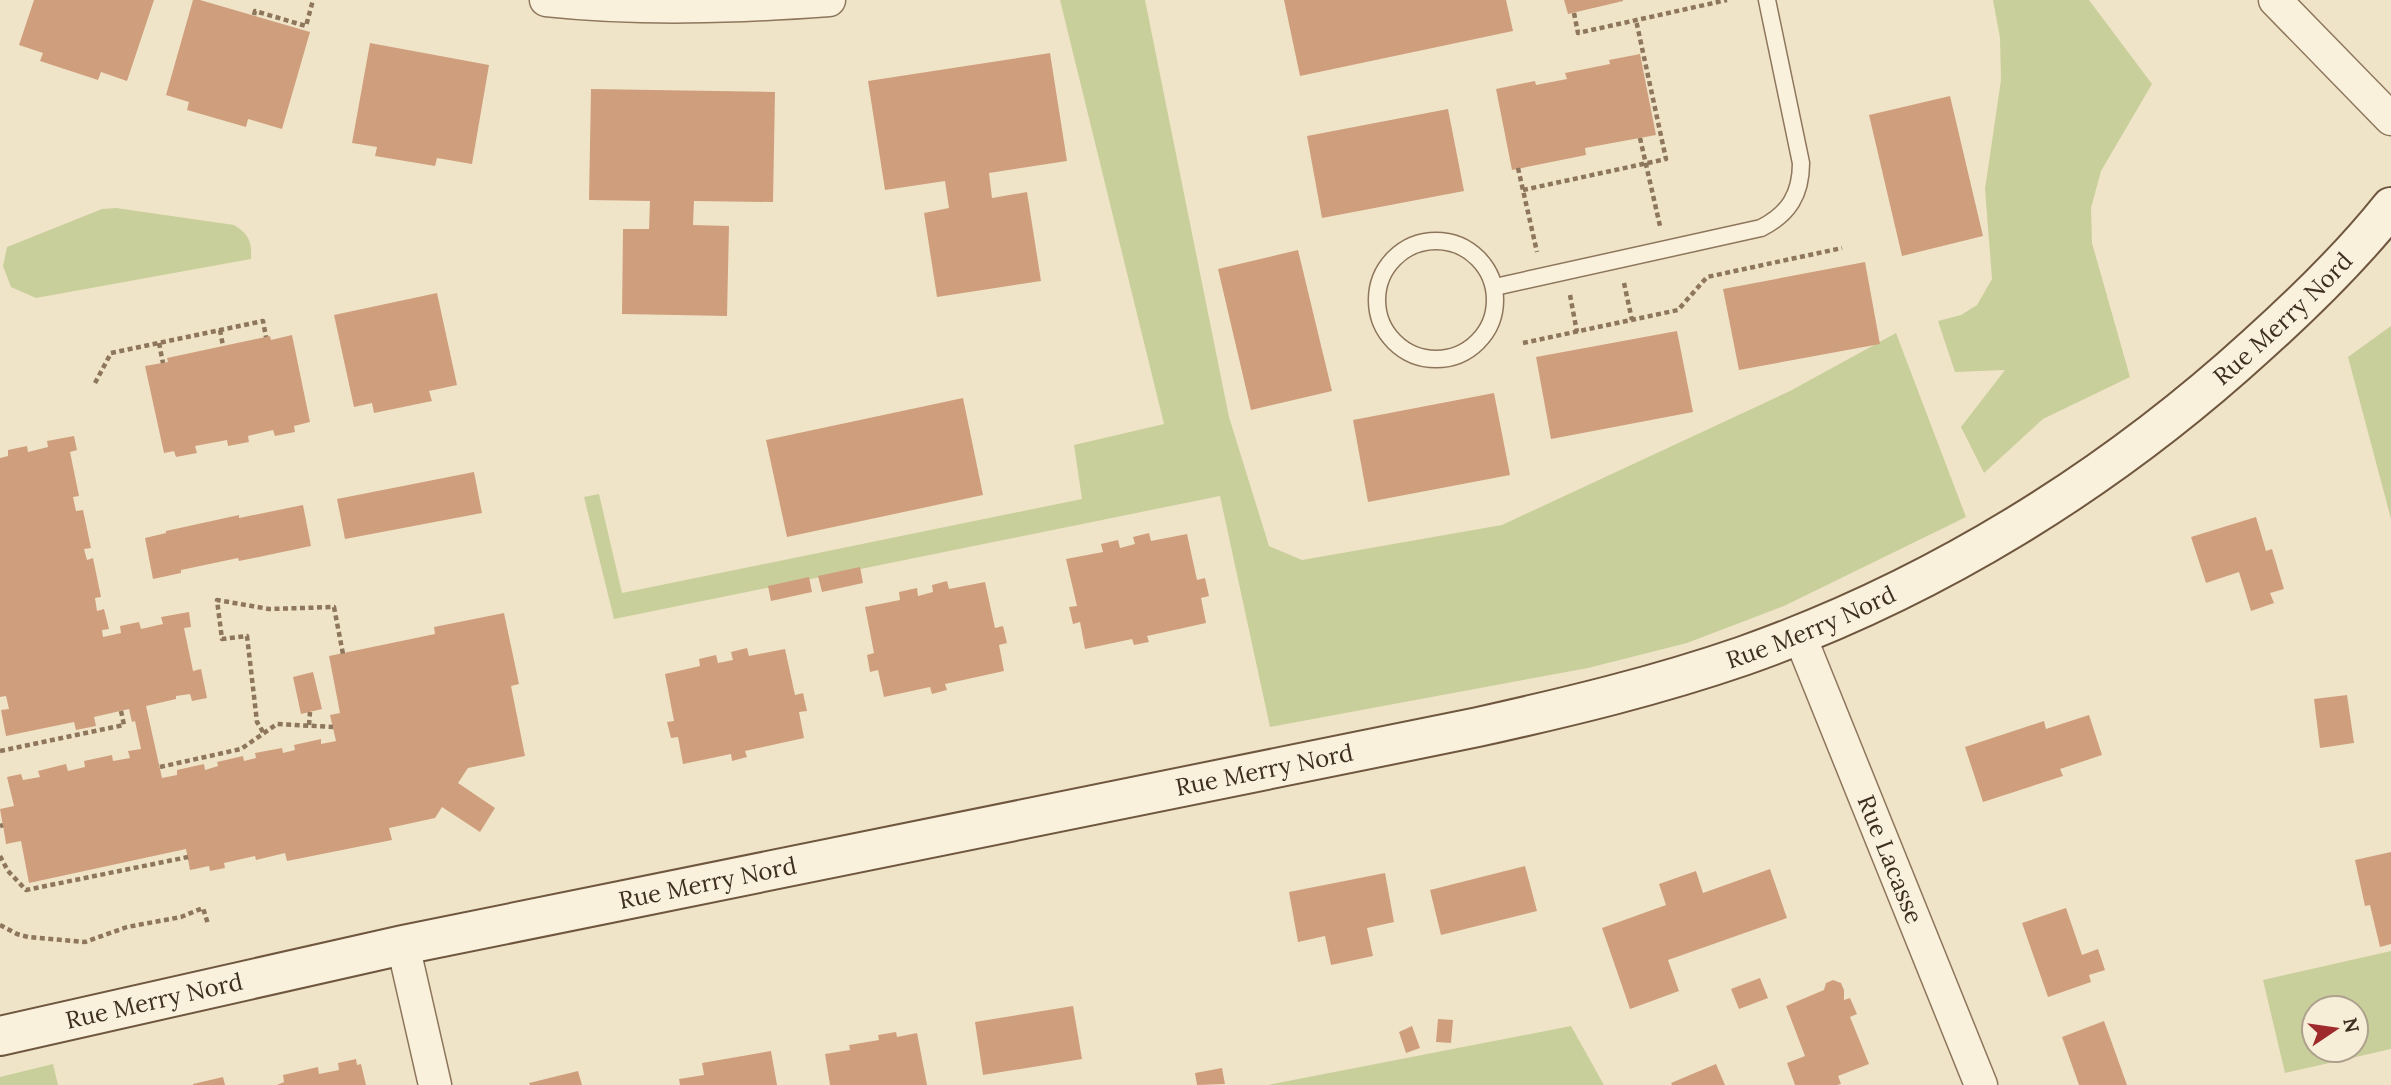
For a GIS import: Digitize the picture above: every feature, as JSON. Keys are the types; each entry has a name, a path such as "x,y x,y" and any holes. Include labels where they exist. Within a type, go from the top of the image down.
{"main road":[{"name":"Rue Merry Nord","path":"0,1036 402,945 1490,724 1632,691 1699,671 1800,634 1866,606 1963,556 2057,501 2175,416 2284,321 2336,269 2391,206"}],"street":[{"path":"546,0 678,7 829,0"},
{"path":"2275,0 2391,119"},
{"name":"Rue Lacasse","path":"1800,634 1981,1085"},
{"path":"402,945 435,1085"}],"lane":[{"path":"1495,287 1761,228 1776,221 1788,209 1797,195 1801,163 1767,0"},
{"path":"1441,240 1460,244 1476,254 1488,269 1495,287 1495,308 1490,328 1477,344 1460,355 1440,360 1419,357 1401,348 1387,333 1379,316 1376,297 1380,278 1390,262 1404,249 1422,241 1441,240"}],"path":[{"path":"254,15 255,11 306,26 313,0"},
{"path":"1574,12 1578,33 1724,0"},
{"path":"1523,190 1666,159 1636,20"},
{"path":"1640,138 1665,250"},
{"path":"1518,168 1542,277"},
{"path":"1523,343 1678,310 1707,277 1842,248"},
{"path":"1619,260 1632,320"},
{"path":"1565,272 1577,332"},
{"path":"95,383 111,353 263,321 266,337"},
{"path":"220,330 223,346"},
{"path":"159,343 163,363"},
{"path":"263,732 257,722 247,636 222,639 217,600 269,609 334,607 342,654"},
{"path":"0,751 124,725 121,711"},
{"path":"309,725 310,712"},
{"path":"160,767 241,749 270,726 281,723 333,727"},
{"path":"0,856 8,871 26,890 188,857"},
{"path":"0,925 28,937 85,942 127,926 181,918 203,908 208,924"}],"green space":[{"path":"1060,0 1145,0 1229,417 1269,546 1302,560 1502,525 1790,391 1896,333 1966,517 1784,606 1687,643 1588,668 1270,727 1220,496 614,619 584,497 599,494 622,593 1082,499 1074,445 1164,424"},
{"path":"1993,0 2089,0 2152,84 2101,171 2091,208 2092,243 2130,377 2043,419 1984,473 1961,427 2005,370 1955,372 1938,321 1961,315 1977,305 1992,279 1985,189 2001,80 2000,38"},
{"path":"116,208 234,225 248,239 251,259 36,298 11,287 3,266 7,247 102,209"},
{"path":"2391,326 2391,519 2348,357"},
{"path":"2391,951 2391,1049 2370,1054 2370,994 2300,994 2300,1064 2325,1064 2285,1073 2263,980"},
{"path":"1571,1026 1604,1085 1268,1085"},
{"path":"53,1064 58,1085 0,1085 0,1077"}],"building":[{"path":"34,0 154,0 127,81 101,72 98,80 40,61 43,53 19,45"},
{"path":"193,0 310,32 282,129 248,119 246,127 187,110 189,102 166,95"},
{"path":"1284,0 1506,0 1513,31 1300,76"},
{"path":"1564,0 1623,0 1623,1 1568,14"},
{"path":"370,43 489,65 472,164 437,158 435,166 375,156 377,147 352,143"},
{"path":"1050,53 1067,161 989,173 992,198 1027,192 1041,281 937,297 924,213 949,208 945,181 885,190 868,81"},
{"path":"1640,54 1656,135 1585,148 1586,155 1512,170 1496,89 1535,81 1536,85 1567,79 1565,73 1610,64 1609,60"},
{"path":"591,89 775,92 773,202 694,201 693,225 729,226 727,316 622,314 623,229 649,229 650,201 589,200"},
{"path":"1950,96 1983,236 1902,256 1869,115"},
{"path":"1448,109 1464,191 1322,218 1307,136"},
{"path":"1298,250 1332,391 1251,410 1218,269"},
{"path":"1865,262 1880,344 1739,370 1723,289"},
{"path":"437,293 457,385 429,391 432,401 374,413 372,403 354,407 334,315"},
{"path":"1677,331 1693,412 1551,439 1536,357"},
{"path":"292,335 310,422 294,426 295,432 275,436 273,430 248,436 249,442 228,446 227,440 195,446 197,453 176,457 174,451 164,453 145,366 168,362 167,358 270,336 271,340"},
{"path":"1494,393 1510,475 1368,502 1353,420"},
{"path":"963,398 983,495 787,537 766,440"},
{"path":"74,436 77,450 70,452 79,496 73,497 76,511 83,510 91,548 84,549 87,560 93,558 101,597 95,598 97,611 104,609 109,629 102,630 103,637 121,633 120,626 139,622 141,629 163,624 161,617 189,612 191,627 184,628 193,671 201,669 207,698 192,701 190,694 146,706 162,778 177,775 177,770 204,764 205,770 218,766 217,762 243,756 244,761 256,758 255,753 282,748 283,753 295,750 294,745 321,739 321,744 336,741 330,715 340,713 329,656 435,634 434,627 504,613 519,684 511,686 525,756 468,768 458,783 495,808 480,832 442,807 435,818 389,828 392,840 287,861 285,853 256,860 255,856 224,863 225,868 210,871 209,866 190,870 186,849 29,883 21,841 6,844 0,809 14,806 7,777 21,774 23,780 40,777 38,771 66,764 68,771 85,767 84,761 112,755 113,761 130,758 128,751 141,749 135,721 132,722 129,709 94,717 96,726 76,730 74,722 6,736 1,710 9,709 6,696 0,697 0,458 8,456 8,450 27,446 28,452 48,447 47,441"},
{"path":"474,472 482,513 345,539 337,499"},
{"path":"303,505 311,546 239,561 238,558 153,579 145,538 239,515 239,518"},
{"path":"2256,517 2266,551 2272,549 2284,589 2270,593 2274,603 2251,611 2239,572 2206,583 2191,537"},
{"path":"1149,533 1151,541 1187,534 1197,580 1205,578 1209,596 1201,598 1206,623 1147,636 1149,642 1134,645 1132,639 1085,649 1080,622 1073,624 1069,607 1077,606 1066,559 1103,552 1101,544 1118,540 1120,548 1135,544 1133,537"},
{"path":"860,567 863,583 822,592 818,576"},
{"path":"809,577 812,592 771,601 768,586"},
{"path":"947,581 949,589 985,582 995,628 1003,626 1007,643 999,645 1004,671 945,684 947,690 932,694 930,687 884,697 878,670 870,672 867,655 874,653 865,607 900,600 899,592 917,588 918,596 933,592 932,585"},
{"path":"747,648 749,656 785,649 795,695 803,693 807,711 799,712 804,738 745,751 747,757 732,761 731,754 683,764 678,737 671,738 667,722 674,721 665,674 700,666 699,659 716,655 718,663 733,660 731,652"},
{"path":"313,672 322,709 301,714 293,677"},
{"path":"2347,695 2354,743 2320,748 2314,699"},
{"path":"2089,715 2102,755 2060,769 2063,776 1983,802 1965,747 2044,721 2046,729"},
{"path":"2391,852 2391,944 2380,947 2370,905 2365,906 2355,860"},
{"path":"1525,866 1537,911 1441,935 1430,890"},
{"path":"1770,869 1787,918 1668,960 1679,991 1630,1009 1602,928 1666,905 1659,884 1696,871 1703,893"},
{"path":"1385,873 1394,922 1367,928 1373,956 1331,965 1325,936 1298,942 1289,892"},
{"path":"2066,908 2082,955 2098,949 2105,970 2089,975 2091,982 2048,997 2022,923"},
{"path":"1760,978 1768,998 1739,1009 1731,989"},
{"path":"1833,980 1841,983 1844,1000 1850,998 1857,1014 1850,1017 1869,1064 1838,1076 1841,1084 1795,1085 1787,1063 1805,1056 1786,1006 1824,990 1826,983"},
{"path":"1073,1006 1082,1059 983,1075 975,1022"},
{"path":"1438,1019 1453,1020 1451,1043 1436,1042"},
{"path":"2104,1021 2127,1085 2079,1085 2062,1037"},
{"path":"1412,1026 1420,1048 1406,1053 1399,1032"},
{"path":"896,1032 897,1037 917,1033 927,1085 830,1085 825,1054 850,1050 849,1045 879,1040 878,1035"},
{"path":"771,1051 777,1085 680,1085 679,1079 704,1075 702,1063"},
{"path":"356,1059 357,1065 361,1064 366,1085 277,1085 284,1082 283,1075 318,1067 319,1074 339,1070 338,1063"},
{"path":"1716,1064 1725,1085 1671,1083"},
{"path":"1222,1068 1225,1084 1197,1085 1195,1073"},
{"path":"578,1071 582,1085 529,1083"},
{"path":"223,1077 225,1085 193,1085 193,1084"}]}
